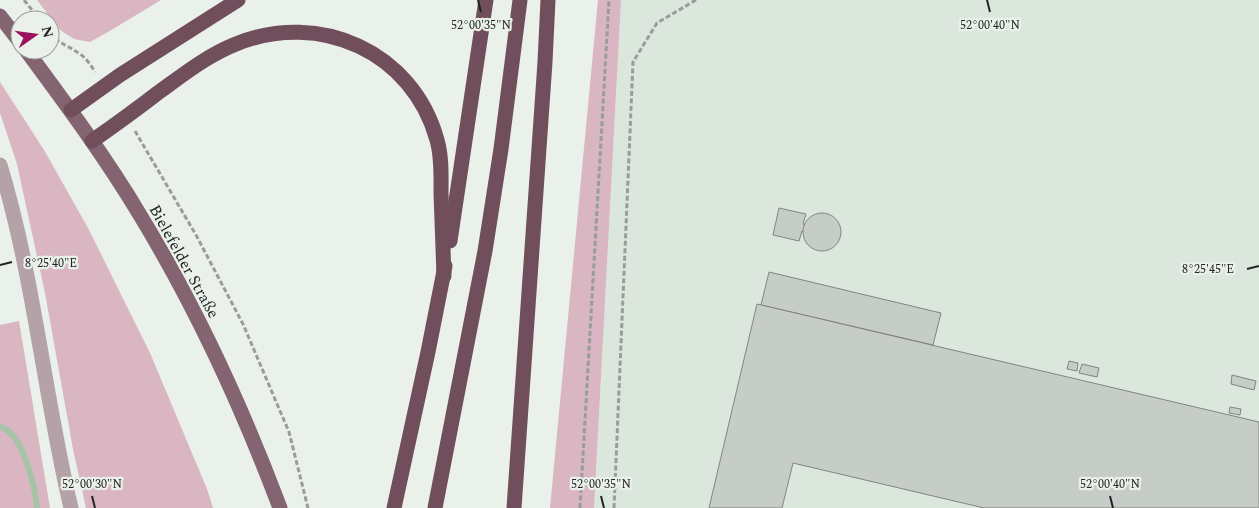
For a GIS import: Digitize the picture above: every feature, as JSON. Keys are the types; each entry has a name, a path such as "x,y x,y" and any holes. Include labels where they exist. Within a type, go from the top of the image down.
{"highway":[{"path":"71,110 120,75 238,0"},
{"path":"394,508 444,276 465,148 486,0"},
{"path":"435,508 485,251 501,149 520,0"},
{"path":"514,508 548,0"},
{"path":"92,141 196,65 235,44 265,35 294,31 321,33 346,41 371,53 393,68 409,85 432,122 438,142 441,164 444,276"}],"main road":[{"path":"0,16 10,29"},
{"name":"Bielefelder Straße","path":"34,60 71,110 140,215 200,323 246,425 280,508"}],"street":[{"path":"0,165 15,221 36,321 62,469 71,508"}],"path":[{"path":"24,0 32,10"},
{"path":"580,508 609,0"},
{"path":"614,508 633,62 657,23 696,0"},
{"path":"60,43 78,52 91,66"},
{"path":"140,140 196,235 243,324 289,432 308,508"}],"shaded area":[{"path":"37,0 161,0 90,42 74,39 60,30 60,10 45,10"},
{"path":"598,0 621,0 594,508 550,508"},
{"path":"621,0 1259,0 1259,508 594,508"},
{"path":"0,82 44,150 88,228 150,353 207,489 213,508 86,508 73,449 45,293 17,164 0,113"},
{"path":"19,321 50,508 0,508 0,325"}],"building":[{"path":"779,208 806,214 803,224 805,225 804,232 802,231 799,241 773,235"},
{"path":"822,213 835,219 841,232 835,245 822,251 809,245 803,232 809,219"},
{"path":"769,272 941,313 933,345 761,305"},
{"path":"757,304 1259,422 1259,508 984,508 793,463 782,508 709,508"},
{"path":"1069,361 1078,363 1077,371 1067,369"},
{"path":"1082,364 1099,368 1097,377 1079,373"},
{"path":"1232,375 1256,381 1254,390 1231,384"},
{"path":"1230,407 1241,409 1240,415 1229,413"}],"waterway":[{"path":"0,427 8,431 21,449 34,487 37,508"}]}
